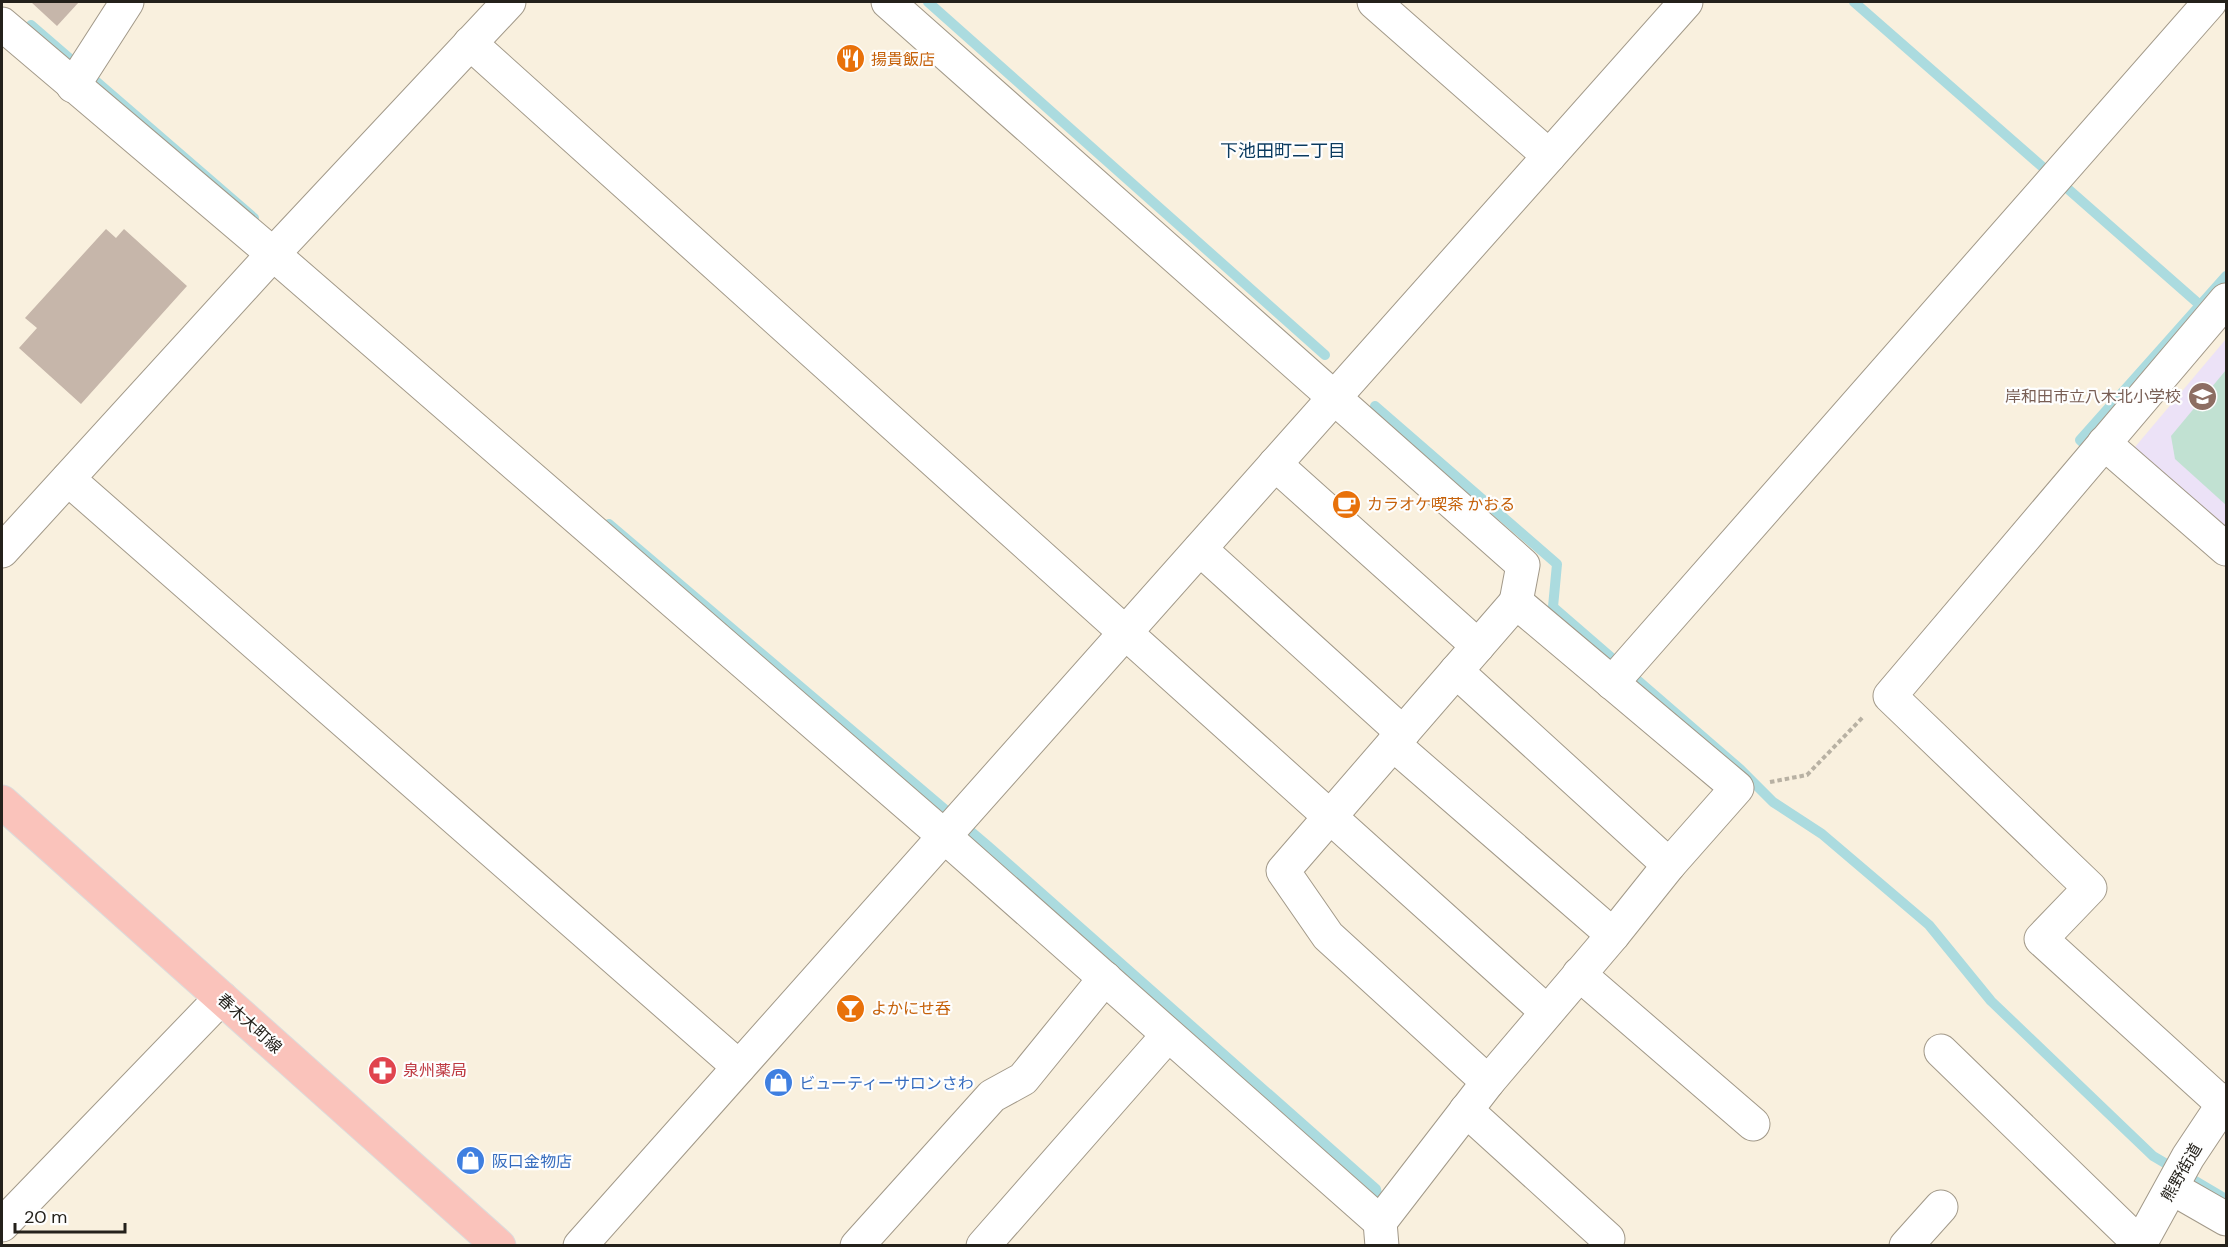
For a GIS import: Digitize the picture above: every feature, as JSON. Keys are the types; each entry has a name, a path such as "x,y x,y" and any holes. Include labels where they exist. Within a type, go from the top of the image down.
{"main road":[{"name":"春木大町線","path":"2,802 499,1245"}],"street":[{"path":"73,86 127,2"},
{"path":"2,551 273,254 509,2"},
{"path":"888,2 1522,565 1516,602 1283,871 1328,936 1488,1082"},
{"path":"1374,2 1549,156"},
{"path":"580,1245 1686,2"},
{"path":"1612,683 2210,2"},
{"path":"2,24 273,254 1105,978 1381,1234 1466,1110 1488,1082 1613,935 1669,865 1737,788 1516,602"},
{"path":"470,43 1547,1012"},
{"path":"2226,300 1890,696 2090,888 2041,939 2226,1104"},
{"path":"2104,443 2226,549"},
{"path":"1275,464 1478,646"},
{"path":"68,478 739,1067"},
{"path":"1200,549 1398,738 1613,935"},
{"path":"1456,671 1669,865"},
{"path":"1579,974 1753,1124"},
{"path":"857,1245 992,1096 1023,1079 1105,978"},
{"path":"2,1226 221,998"},
{"path":"983,1245 1168,1035"},
{"path":"1941,1051 2140,1245"},
{"name":"熊野街道","path":"2140,1245 2188,1158 2226,1104"},
{"path":"1466,1110 1608,1239"},
{"path":"2172,1188 2226,1219"},
{"path":"1906,1245 1941,1207"}],"path":[{"path":"1737,788 1808,775 1884,697 1890,696"}],"shaded area":[{"name":"岸和田市立八木北小学校","path":"2226,339 2226,538 2130,453"}],"green space":[{"path":"2226,370 2226,505 2175,459 2171,436"}],"building":[{"path":"31,2 79,2 57,26"},
{"path":"106,229 116,238 124,229 187,286 81,404 19,348 37,328 25,318"}],"waterway":[{"path":"928,2 1325,355"},
{"path":"1854,2 2046,170"},
{"path":"31,25 254,218"},
{"path":"2068,189 2200,305"},
{"path":"2092,451 2080,440 2226,276"},
{"path":"1375,406 1557,564 1553,607 1740,769 1773,802 1822,834 1929,925 1991,1001 2153,1156 2226,1199"},
{"path":"609,524 988,846 1376,1189 1381,1211"}],"place":[{"name":"揚貴飯店","path":"850,59"},
{"name":"岸和田市立八木北小学校","path":"2202,396"},
{"name":"カラオケ喫茶 かおる","path":"1346,504"},
{"name":"よかにせ呑","path":"850,1008"},
{"name":"泉州薬局","path":"382,1070"},
{"name":"ビューティーサロンさわ","path":"778,1083"},
{"name":"阪口金物店","path":"471,1161"}],"district":[{"name":"下池田町二丁目","path":"1283,151"}]}
